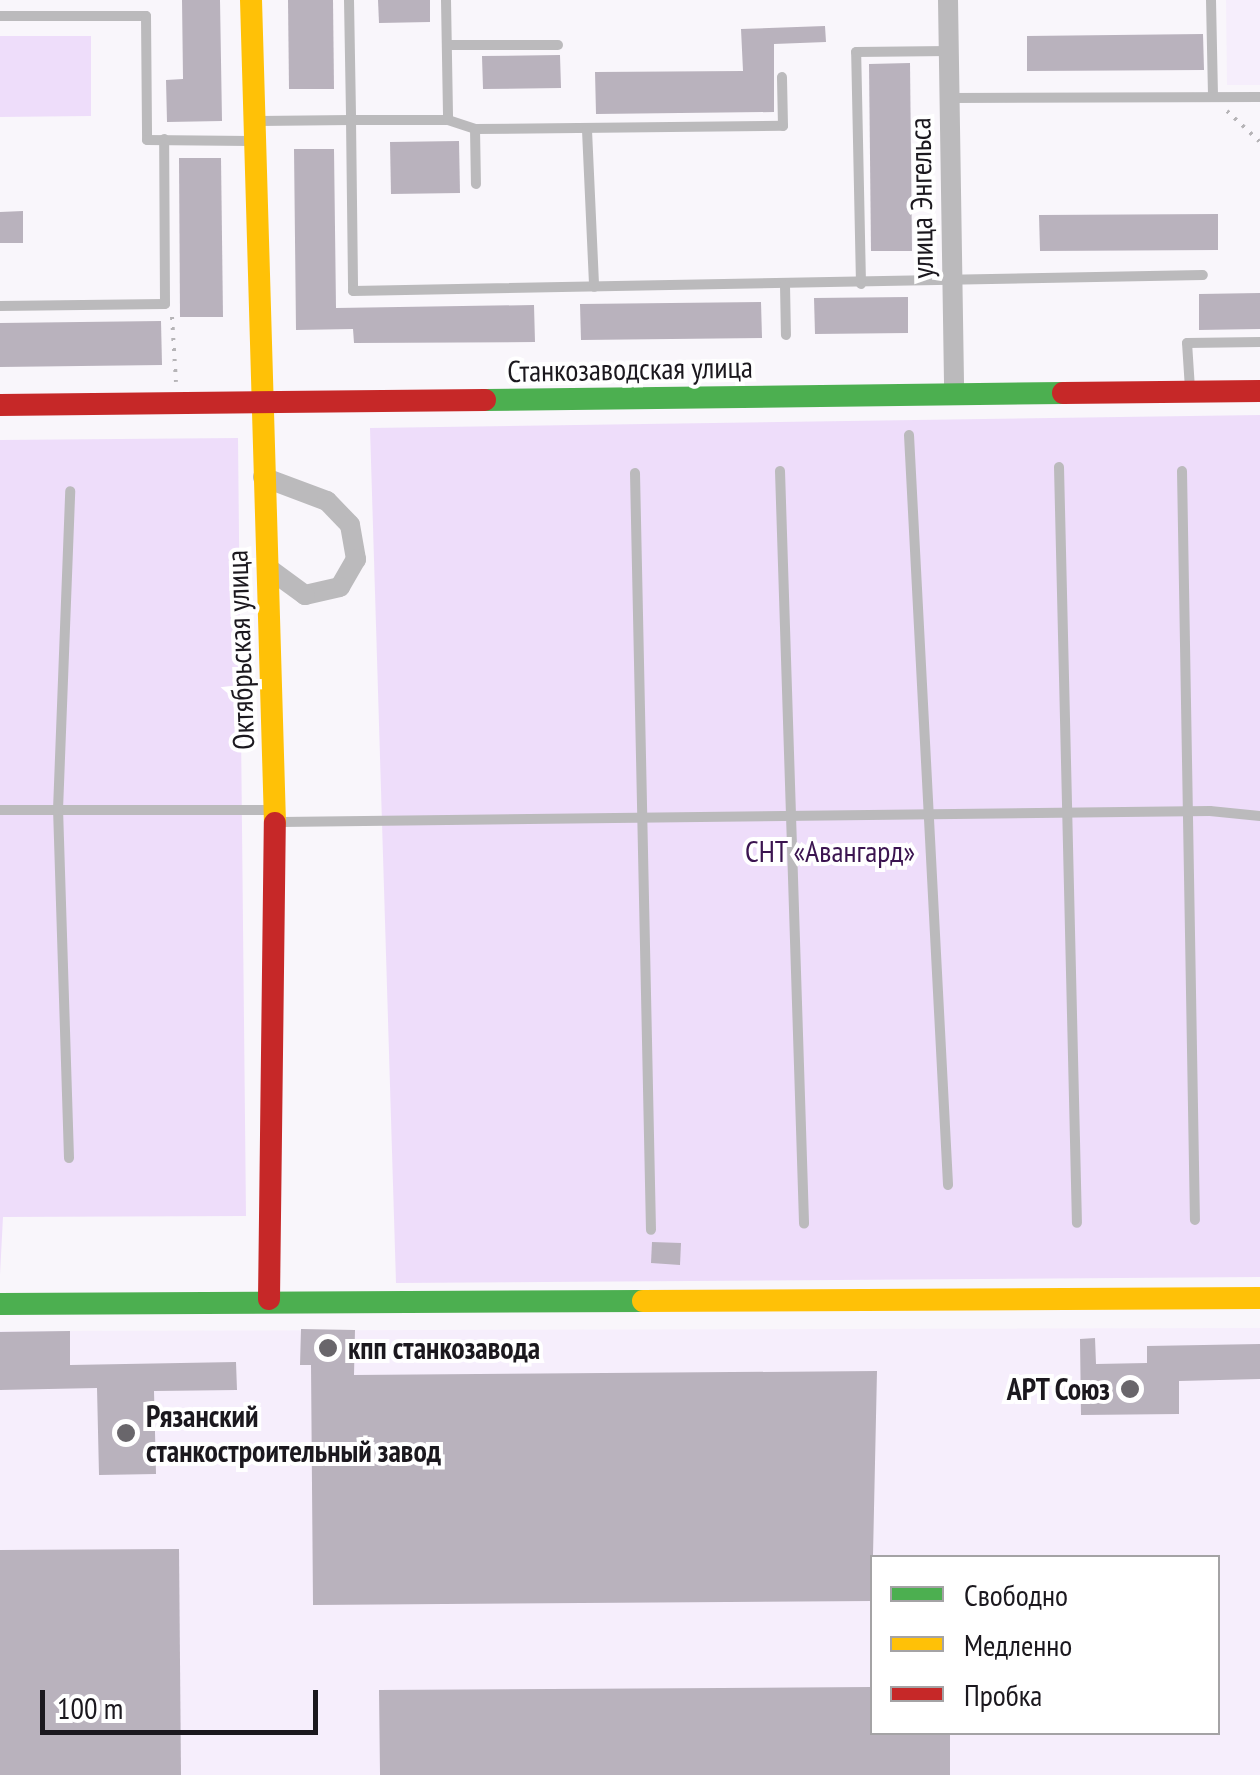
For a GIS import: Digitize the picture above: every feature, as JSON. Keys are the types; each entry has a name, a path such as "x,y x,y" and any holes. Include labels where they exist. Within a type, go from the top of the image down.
{"street":[{"name":"Октябрьская улица","path":"251,0 258,404 268,568 274,816 268,1299"},
{"name":"улица Энгельса","path":"948,0 954,394"},
{"name":"Станкозаводская улица","path":"0,405 1260,390"},
{"path":"263,477 327,501 350,525 356,560 340,586 305,594 268,568"},
{"path":"0,1304 268,1299 1260,1298"}],"lane":[{"path":"125,0 125,16"},
{"path":"349,0 353,291 1203,275"},
{"path":"446,0 448,120"},
{"path":"1211,0 1213,97"},
{"path":"0,16 146,16 147,140 351,120 448,120 475,129 783,126 782,77"},
{"path":"447,46 558,45"},
{"path":"861,284 856,52 949,51"},
{"path":"950,98 1260,97"},
{"path":"475,129 476,184"},
{"path":"588,130 594,288"},
{"path":"0,306 165,304 164,140"},
{"path":"785,285 786,335"},
{"path":"1190,392 1187,343 1260,342"},
{"path":"909,435 948,1185"},
{"path":"1059,467 1064,814 1077,1222"},
{"path":"780,471 804,1224"},
{"path":"1182,471 1195,1220"},
{"path":"636,473 651,1230"},
{"path":"69,1158 58,810 70,491"},
{"path":"0,810 640,820 1188,811 1260,816"}],"path":[{"path":"1213,97 1260,142"},
{"path":"165,304 174,322 176,404"}],"shaded area":[{"path":"1226,0 1260,0 1260,85 1227,85"},
{"path":"1260,1328 1260,1775 0,1775 0,1331"}],"green space":[{"path":"0,36 91,36 91,116 0,117"},
{"name":"СНТ «Авангард»","path":"1260,415 1260,1277 396,1283 370,428"},
{"path":"238,438 246,1216 3,1217 0,1275 0,440"}],"building":[{"path":"182,0 220,0 222,121 167,122 166,80 183,79"},
{"path":"288,0 333,0 334,89 289,89"},
{"path":"378,0 430,0 430,22 379,23"},
{"path":"825,26 826,42 774,44 774,112 596,114 595,72 743,71 741,29"},
{"path":"1203,34 1204,70 1027,71 1027,36"},
{"path":"560,55 561,88 483,89 482,56"},
{"path":"910,63 912,251 871,251 869,64"},
{"path":"459,141 460,193 391,194 390,142"},
{"path":"294,149 334,149 336,308 534,305 535,342 354,343 353,329 296,330"},
{"path":"179,158 221,158 223,317 180,317"},
{"path":"23,211 23,243 0,243 0,212"},
{"path":"1218,214 1218,250 1040,251 1039,215"},
{"path":"1260,293 1260,329 1199,330 1199,294"},
{"path":"908,297 908,333 815,334 814,298"},
{"path":"761,302 762,338 581,340 580,304"},
{"path":"161,321 162,365 0,367 0,323"},
{"path":"652,1242 681,1243 680,1265 651,1263"},
{"path":"301,1329 355,1330 354,1375 877,1371 870,1601 313,1605 311,1365 300,1365"},
{"name":"Рязанский станкостроительный завод","path":"70,1331 70,1365 236,1362 237,1390 154,1391 156,1474 99,1475 97,1388 0,1390 0,1332"},
{"path":"1095,1338 1096,1364 1147,1363 1147,1346 1260,1344 1260,1379 1179,1381 1179,1414 1081,1415 1080,1339"},
{"path":"179,1549 181,1775 0,1775 0,1550"},
{"path":"870,1687 870,1735 950,1735 950,1775 380,1775 379,1690"}],"traffic: fast":[{"path":"485,400 1063,393"},
{"path":"0,1304 643,1301"}],"traffic: slow":[{"path":"251,0 275,823"},
{"path":"643,1301 1260,1298"}],"traffic: jam":[{"path":"1063,393 1260,391"},
{"path":"0,405 485,400"},
{"path":"269,1299 275,823"}],"place":[{"name":"кпп станкозавода","path":"328,1348"},
{"name":"АРТ Союз","path":"1130,1389"},
{"name":"Рязанский станкостроительный завод","path":"126,1433"}]}
